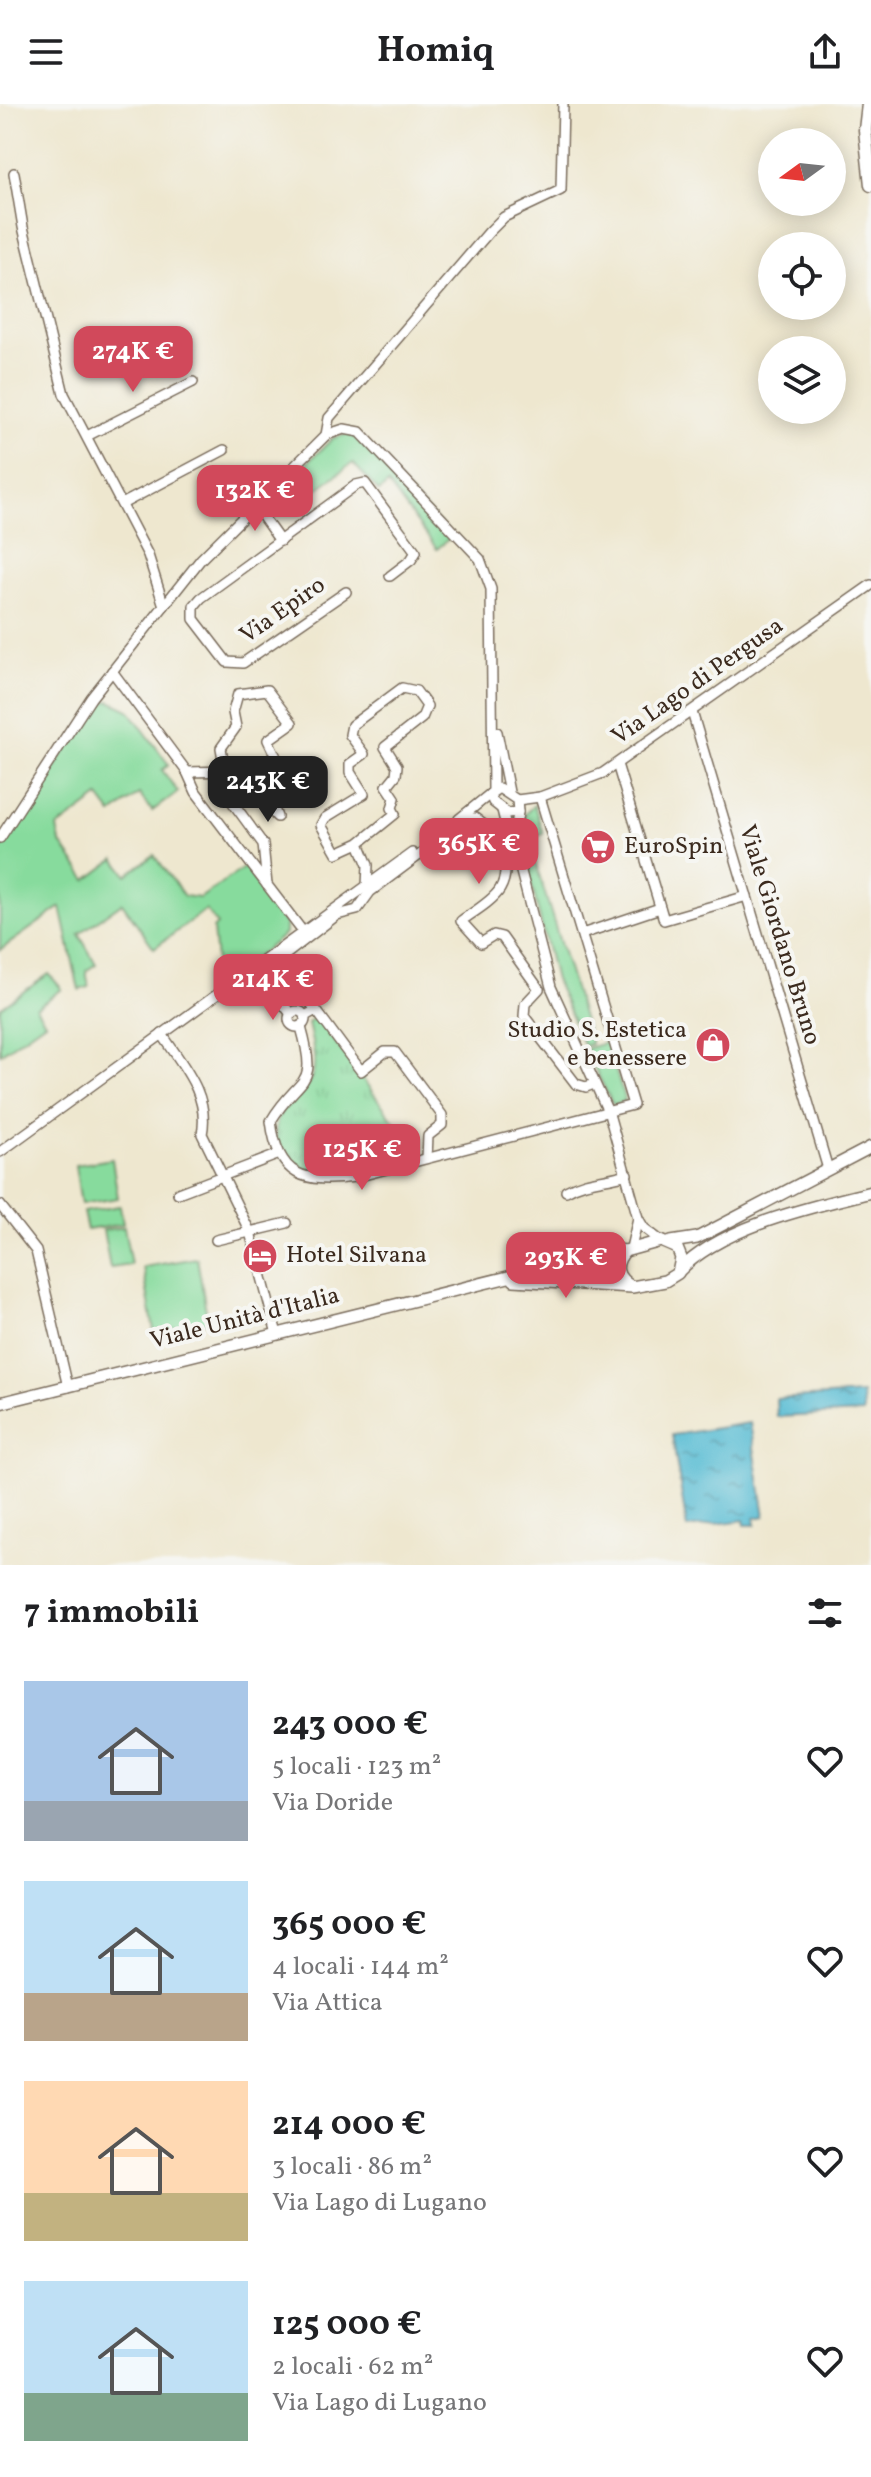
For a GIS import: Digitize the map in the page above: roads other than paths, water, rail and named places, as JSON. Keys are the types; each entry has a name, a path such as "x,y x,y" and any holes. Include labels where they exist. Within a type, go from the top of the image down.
{"highway":[{"path":"868,104 865,130 871,185"}],"main road":[{"name":"Viale Unità d'Italia","path":"0,1403 617,1250 664,1241 682,1243 869,1149"},
{"name":"Viale Unità d'Italia","path":"501,1280 632,1287 665,1281 701,1254 740,1233 793,1213 871,1192"},
{"path":"664,1241 677,1248 681,1258 678,1273"},
{"path":"628,1250 616,1267 618,1275 632,1287"}],"street":[{"path":"326,435 329,418 489,232 504,217 561,190 563,104"},
{"path":"14,173 23,227 64,394 148,555 164,606"},
{"path":"87,436 193,382"},
{"path":"0,838 91,698 201,559 326,435 344,429 360,432 480,559 491,589 492,792 519,864 551,987 609,1114 638,1218 644,1228 664,1241"},
{"path":"122,504 224,450"},
{"path":"255,506 280,541 356,485 365,483 416,552 411,560 390,576"},
{"name":"Via Epiro","path":"280,541 194,606 194,619 227,662 243,663 346,592"},
{"name":"Via Lago di Pergusa","path":"516,804 583,782 617,764 871,585"},
{"path":"112,671 187,772 196,792 303,932"},
{"path":"402,688 416,691 427,706 422,718 385,747 397,766 396,775 387,786 395,798 392,808 395,814 359,843 337,853 321,825 325,818 364,794 350,772 350,764 364,754 350,735 352,725 402,688"},
{"path":"187,772 200,775 220,770 234,771 277,817 272,803 255,786 255,776 272,766 276,757 268,740 292,723 267,690 238,694 233,712 236,727 221,748 220,770 217,781 263,844 267,888"},
{"name":"Viale Giordano Bruno","path":"692,712 828,1169"},
{"path":"493,714 516,804 515,835 519,864"},
{"path":"617,764 664,920 747,896"},
{"path":"0,1152 263,963 492,792 502,788 516,804"},
{"path":"316,1010 305,1016 301,1027 310,1067 308,1077 285,1099 271,1121 277,1155 299,1175 327,1180 356,1177 635,1109 540,797"},
{"path":"470,811 499,808 511,814 516,804"},
{"path":"427,1158 428,1136 442,1125 442,1115 395,1052 385,1052 361,1071 299,988 286,988 278,980 275,964 337,915 357,910 370,892 469,818 482,822 503,852 504,874 500,891 461,921 481,943 494,935 502,937 539,989 525,1004 524,1016 576,1084 586,1087 594,1084"},
{"path":"359,843 368,865 367,886"},
{"path":"350,898 357,910"},
{"path":"582,934 660,908"},
{"path":"263,963 291,1014 291,1025 301,1027"},
{"path":"291,1014 299,1011 305,1016"},
{"path":"162,1034 198,1089 206,1117 202,1134 250,1232 277,1334"},
{"path":"178,1193 277,1155"},
{"path":"566,1191 584,1181 611,1180 627,1174"},
{"path":"0,1205 36,1251 68,1387"},
{"path":"628,1250 638,1218"},
{"path":"216,1240 287,1223"}],"water":[{"path":"862,1394 863,1413 777,1417 776,1399"},
{"path":"750,1423 765,1516 755,1518 756,1525 745,1525 744,1520 687,1528 672,1435"}],"place":[{"name":"EuroSpin","path":"598,847"},
{"name":"Studio S. Estetica e benessere","path":"713,1045"},
{"name":"Hotel Silvana","path":"260,1256"}]}
